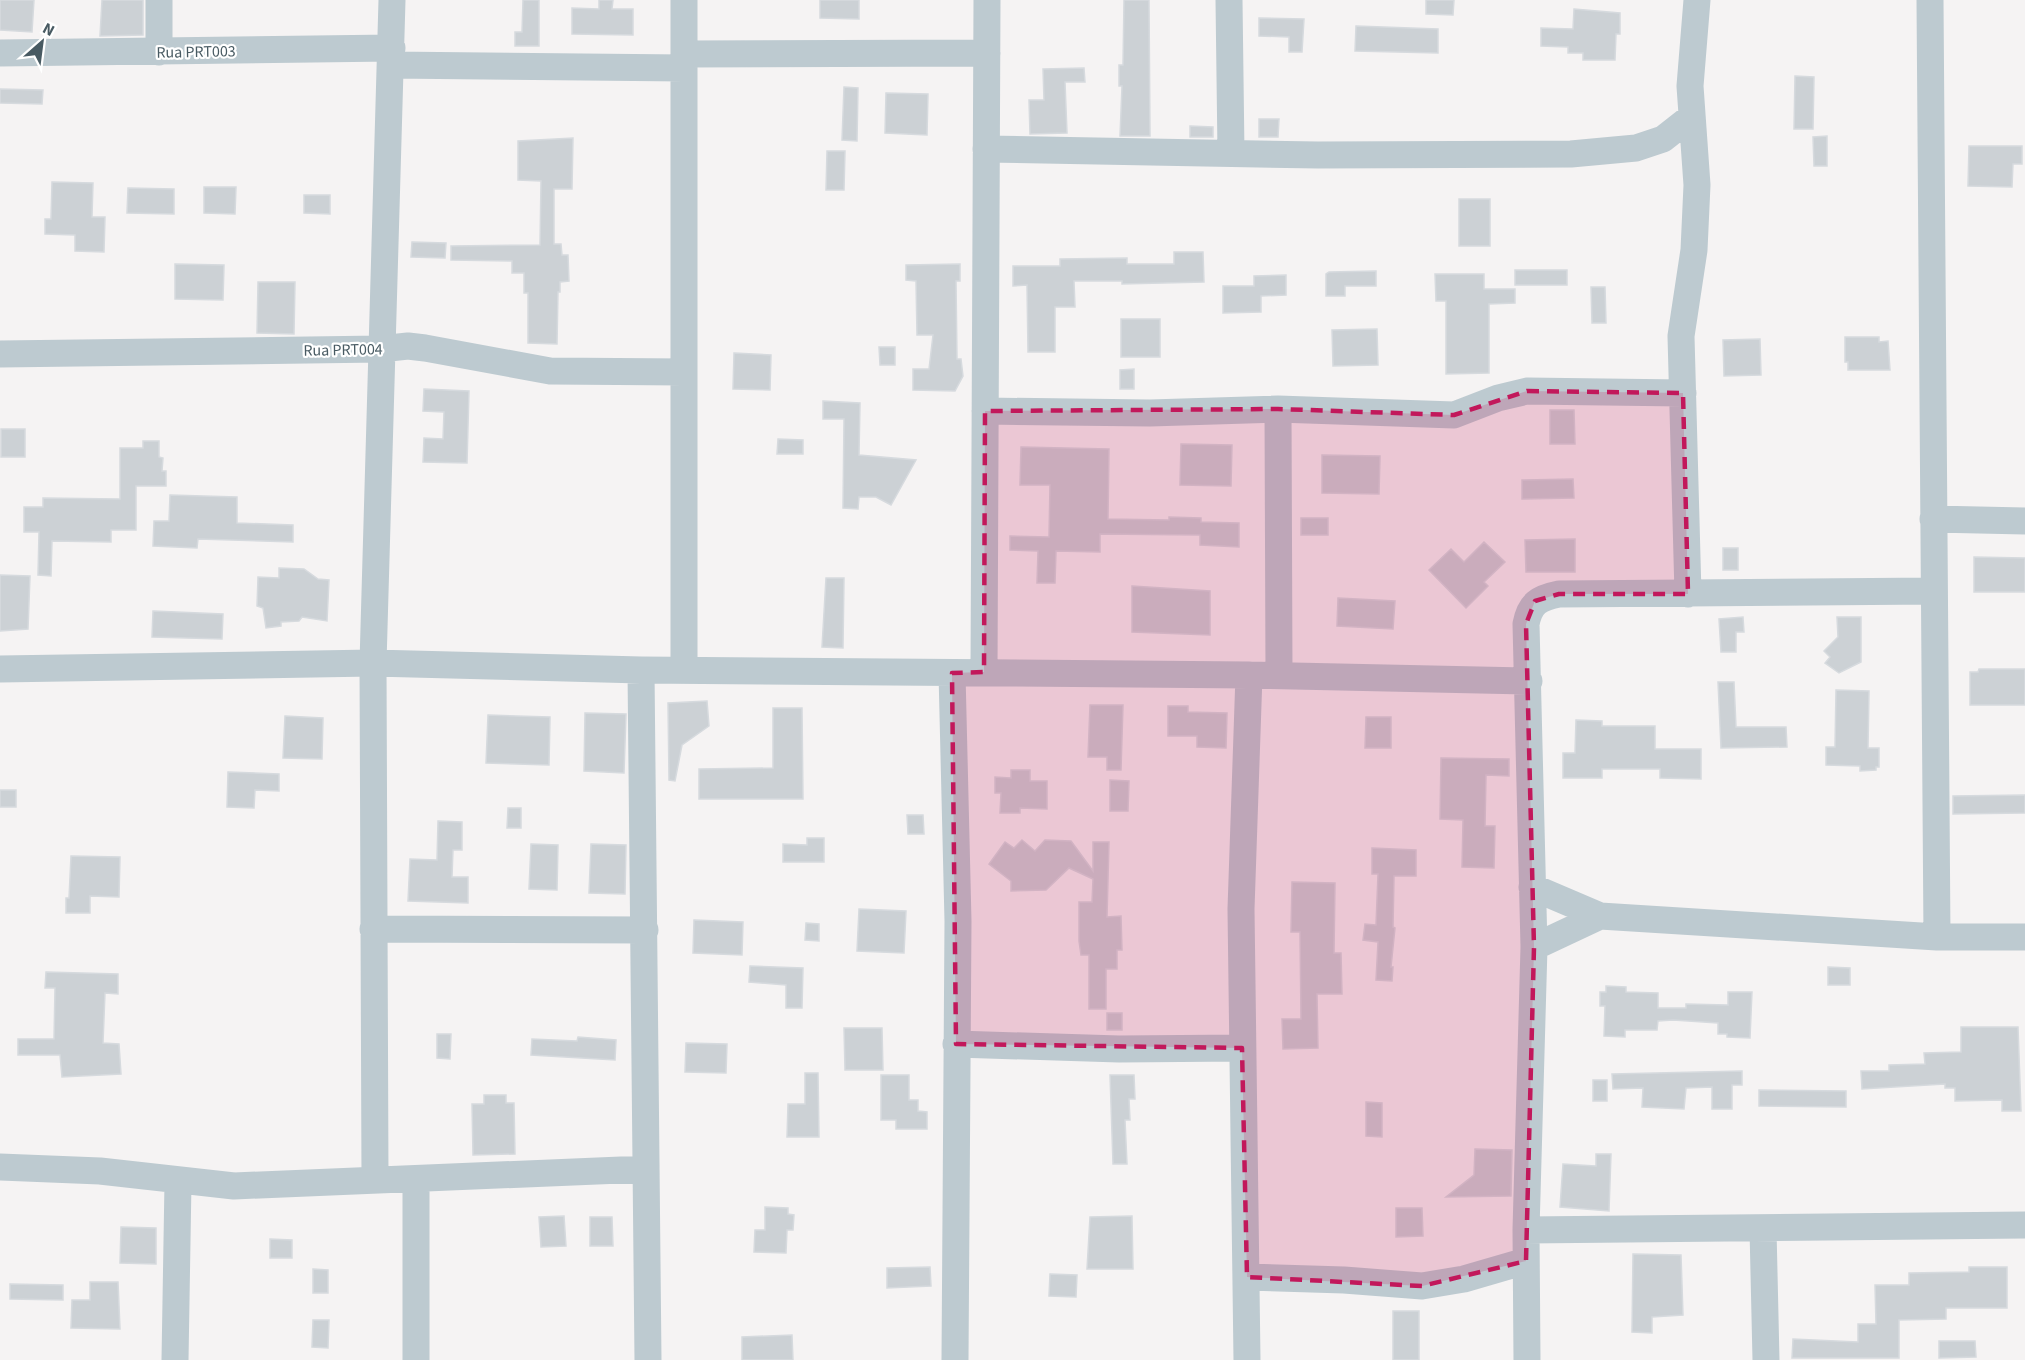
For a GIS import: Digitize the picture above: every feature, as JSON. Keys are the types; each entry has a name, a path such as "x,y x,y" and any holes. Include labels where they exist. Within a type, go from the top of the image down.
{"street":[{"path":"159,0 159,52"},
{"path":"375,1179 373,663 380,350 392,57 392,0"},
{"path":"684,0 684,669"},
{"path":"984,672 987,0"},
{"path":"1229,0 1231,153"},
{"path":"1688,594 1681,336 1694,250 1696,217 1697,185 1690,86 1697,0"},
{"path":"1930,0 1937,937"},
{"name":"Rua PRT003","path":"0,53 159,52 684,61 987,53"},
{"path":"986,149 1231,153 1571,154 1636,148 1663,139 1691,117"},
{"path":"1663,139 1694,147"},
{"name":"Rua PRT004","path":"0,354 380,350 408,346 550,371 684,372"},
{"path":"985,411 1150,413 1278,409 1454,415 1498,398 1527,391 1683,393"},
{"path":"1278,409 1279,675"},
{"path":"1933,519 2025,521"},
{"path":"1527,1360 1526,1230 1534,947 1526,624 1528,611 1542,597 1559,594 1933,591"},
{"path":"0,669 373,663 641,670 1279,675 1529,681"},
{"path":"641,670 648,1360"},
{"path":"952,673 958,921 956,1360"},
{"path":"1247,1360 1241,909 1250,675"},
{"path":"1532,887 1600,916 1937,937 2025,937"},
{"path":"1534,947 1600,916"},
{"path":"373,929 645,930"},
{"path":"956,1044 1119,1049 1242,1048"},
{"path":"0,1167 100,1171 178,1182 234,1186 645,1169"},
{"path":"416,1179 417,1360"},
{"path":"175,1360 178,1182"},
{"path":"1526,1230 2025,1225"},
{"path":"1763,1229 1766,1360"},
{"path":"1247,1277 1344,1280 1422,1286 1464,1279 1526,1261"}],"highlighted area":[{"path":"1527,391 1683,393 1688,594 1559,594 1535,601 1526,624 1534,947 1526,1261 1422,1286 1247,1277 1242,1048 956,1044 952,673 984,672 985,411 1278,409 1454,415"}],"building":[{"path":"0,0 34,0 32,32 0,30"},
{"path":"102,0 143,0 143,35 100,36"},
{"path":"523,0 539,0 539,46 515,46 515,32 522,32"},
{"path":"599,0 613,0 612,9 633,9 633,35 572,34 572,8 599,9"},
{"path":"820,0 859,0 859,19 820,18"},
{"path":"1124,0 1149,0 1150,136 1120,136 1122,86 1119,86 1119,65 1123,65"},
{"path":"1426,0 1454,0 1453,15 1426,14"},
{"path":"1574,9 1620,13 1620,34 1616,34 1615,60 1583,60 1583,53 1568,53 1568,47 1541,46 1541,28 1573,29"},
{"path":"1259,18 1304,19 1302,52 1289,52 1289,37 1259,36"},
{"path":"1356,26 1438,29 1438,53 1355,51"},
{"path":"1084,68 1085,82 1065,82 1067,133 1030,134 1029,100 1044,100 1043,69"},
{"path":"1795,76 1814,77 1813,129 1794,129"},
{"path":"844,87 858,88 857,141 842,140"},
{"path":"0,89 43,90 42,104 0,103"},
{"path":"886,93 928,94 927,135 885,133"},
{"path":"1259,119 1279,119 1278,137 1259,137"},
{"path":"1190,126 1213,127 1213,137 1190,137"},
{"path":"1827,136 1827,166 1814,166 1813,137"},
{"path":"573,138 572,189 554,189 554,244 561,244 562,255 568,255 569,281 560,282 560,292 558,292 557,344 528,343 528,293 524,293 524,273 512,273 512,261 451,260 451,246 540,245 541,181 518,180 518,141"},
{"path":"1969,146 2022,146 2022,164 2013,164 2012,187 1968,186"},
{"path":"827,151 845,151 844,190 826,190"},
{"path":"52,182 93,183 92,217 105,217 104,252 75,251 75,235 45,234 45,219 51,219"},
{"path":"204,187 236,187 235,214 204,213"},
{"path":"128,188 174,189 174,214 127,213"},
{"path":"304,195 330,195 330,214 304,213"},
{"path":"1459,199 1490,199 1490,246 1459,246"},
{"path":"412,242 446,243 445,258 411,257"},
{"path":"1174,252 1203,252 1204,282 1122,284 1122,281 1074,281 1075,307 1055,307 1055,352 1028,352 1027,285 1013,286 1013,266 1060,266 1060,259 1127,258 1127,264 1174,264"},
{"path":"175,264 224,265 223,300 175,299"},
{"path":"960,264 960,281 956,281 957,359 961,359 963,376 955,391 913,390 913,369 929,369 933,335 917,335 916,281 906,280 906,265"},
{"path":"1515,270 1567,270 1567,285 1515,285"},
{"path":"1376,271 1376,286 1345,286 1345,296 1326,296 1326,274 1329,272"},
{"path":"1435,274 1484,274 1484,289 1515,289 1515,303 1489,304 1489,373 1446,374 1446,301 1436,301"},
{"path":"1286,275 1286,295 1261,296 1261,312 1223,313 1223,286 1254,286 1254,276"},
{"path":"258,282 295,282 294,334 257,333"},
{"path":"1591,287 1605,287 1606,323 1592,323"},
{"path":"1121,319 1160,319 1160,357 1121,357"},
{"path":"1377,329 1378,365 1333,366 1332,330"},
{"path":"1845,337 1879,337 1879,342 1888,341 1890,370 1848,370 1848,362 1845,362"},
{"path":"1760,339 1761,375 1724,376 1723,340"},
{"path":"879,347 895,347 895,365 880,365"},
{"path":"734,353 771,355 770,390 733,389"},
{"path":"1134,369 1134,389 1120,389 1120,370"},
{"path":"424,389 469,391 467,463 423,462 424,438 443,439 444,412 423,411"},
{"path":"823,401 860,403 859,455 916,460 891,505 876,497 859,497 858,509 843,508 844,419 823,419"},
{"path":"1550,410 1574,410 1575,444 1550,444"},
{"path":"1,429 25,429 25,457 1,457"},
{"path":"778,439 803,440 803,454 777,454"},
{"path":"143,441 159,441 159,457 163,458 162,471 166,471 166,486 136,486 136,530 111,530 111,542 52,541 51,576 38,575 39,532 24,532 24,507 43,507 43,498 120,499 120,448 143,448"},
{"path":"1181,444 1232,445 1231,486 1180,485"},
{"path":"1021,447 1109,449 1108,519 1169,520 1169,517 1201,518 1201,522 1239,523 1239,547 1200,545 1200,535 1100,534 1100,552 1056,551 1055,583 1037,583 1038,551 1010,550 1010,536 1049,537 1050,485 1020,485"},
{"path":"1322,455 1380,456 1379,494 1322,493"},
{"path":"1573,479 1574,498 1522,499 1522,480"},
{"path":"170,495 237,497 237,523 293,525 293,542 198,539 197,548 153,546 154,521 169,521"},
{"path":"1301,518 1328,518 1328,535 1301,535"},
{"path":"1575,539 1575,572 1526,572 1525,540"},
{"path":"1484,542 1505,562 1484,582 1488,586 1466,608 1429,570 1451,549 1464,562"},
{"path":"1723,548 1738,548 1738,570 1723,570"},
{"path":"1974,557 2025,558 2025,592 1974,592"},
{"path":"279,568 304,569 318,579 329,580 327,621 302,617 299,621 281,622 281,626 266,628 263,608 257,606 258,577 279,578"},
{"path":"0,575 30,576 28,629 0,631"},
{"path":"826,578 844,578 843,648 822,647"},
{"path":"1132,586 1210,591 1210,635 1132,632"},
{"path":"1338,598 1395,601 1393,629 1337,626"},
{"path":"153,611 223,614 222,639 152,637"},
{"path":"1743,617 1744,632 1736,632 1736,652 1721,652 1719,619"},
{"path":"1837,617 1861,617 1861,662 1839,673 1825,663 1830,657 1824,651 1838,637"},
{"path":"1979,669 2025,669 2025,705 1970,705 1970,672 1978,672"},
{"path":"1718,682 1734,682 1736,727 1786,727 1787,747 1721,748"},
{"path":"1836,690 1869,691 1868,748 1879,748 1879,767 1876,767 1876,770 1860,771 1860,766 1826,765 1826,747 1835,747"},
{"path":"707,701 709,726 682,745 675,781 669,780 668,703"},
{"path":"1090,705 1123,705 1121,770 1107,770 1107,757 1088,757"},
{"path":"1168,706 1188,706 1188,712 1227,713 1226,748 1197,747 1197,736 1168,736"},
{"path":"773,708 802,708 803,799 699,799 699,769 773,768"},
{"path":"585,713 626,714 624,773 584,771"},
{"path":"488,715 550,717 549,765 486,763"},
{"path":"285,716 323,718 322,759 283,758"},
{"path":"1366,717 1391,717 1391,748 1365,748"},
{"path":"1576,720 1602,721 1602,726 1655,726 1655,749 1701,749 1701,779 1660,778 1660,769 1602,769 1602,778 1563,778 1563,753 1575,753"},
{"path":"1441,758 1509,759 1509,776 1486,775 1485,826 1495,826 1494,868 1462,867 1463,820 1440,819"},
{"path":"1011,770 1030,770 1030,781 1047,781 1047,809 1020,808 1020,813 1000,813 1001,793 995,793 995,777 1011,778"},
{"path":"228,772 279,774 279,791 255,790 254,808 227,807"},
{"path":"1110,780 1129,781 1128,811 1110,811"},
{"path":"0,790 16,790 16,807 0,807"},
{"path":"2025,795 2025,813 1953,814 1953,796"},
{"path":"508,808 521,808 521,828 507,828"},
{"path":"907,815 923,815 924,834 908,834"},
{"path":"438,821 462,822 462,850 453,850 452,877 468,877 468,903 408,901 410,859 437,860"},
{"path":"807,838 824,838 824,862 783,862 783,844 807,845"},
{"path":"1022,840 1035,851 1045,840 1071,841 1093,871 1093,842 1109,842 1107,917 1121,916 1122,950 1117,950 1117,969 1106,969 1106,1009 1089,1009 1089,955 1081,955 1079,941 1079,902 1092,902 1093,879 1069,868 1046,890 1011,891 1011,881 989,864 1005,842 1014,848"},
{"path":"531,844 558,845 557,890 529,889"},
{"path":"591,844 626,845 625,894 589,893"},
{"path":"1372,848 1416,850 1416,876 1394,876 1393,927 1395,928 1392,981 1376,980 1378,942 1363,940 1365,924 1376,925 1378,874 1372,874"},
{"path":"71,856 120,857 119,897 90,896 90,913 66,913"},
{"path":"1292,882 1335,883 1334,953 1341,953 1342,994 1317,994 1318,1048 1283,1049 1282,1019 1301,1019 1300,932 1291,932"},
{"path":"859,909 906,911 904,953 857,951"},
{"path":"694,920 743,922 742,955 693,953"},
{"path":"806,923 819,924 819,941 805,940"},
{"path":"750,966 803,968 802,1008 786,1008 786,985 749,982"},
{"path":"1828,967 1850,968 1850,985 1828,985"},
{"path":"46,972 118,974 118,994 105,993 103,1043 119,1044 121,1074 62,1077 60,1055 18,1055 18,1039 54,1039 55,988 45,988"},
{"path":"1606,986 1626,987 1626,992 1658,993 1658,1008 1686,1008 1686,1004 1728,1005 1728,992 1752,992 1750,1038 1727,1037 1727,1034 1718,1034 1718,1023 1673,1020 1658,1021 1657,1030 1625,1030 1625,1037 1604,1036 1605,1006 1600,1006 1600,992 1606,992"},
{"path":"1107,1013 1122,1013 1122,1030 1107,1030"},
{"path":"1961,1027 2018,1027 2021,1111 2002,1111 2002,1100 1955,1101 1955,1088 1945,1088 1945,1084 1862,1089 1861,1071 1889,1071 1889,1065 1925,1064 1924,1053 1961,1052"},
{"path":"844,1028 882,1028 883,1070 845,1070"},
{"path":"437,1034 451,1034 450,1059 437,1058"},
{"path":"578,1037 616,1040 615,1060 531,1055 532,1039 577,1041"},
{"path":"686,1043 727,1044 726,1073 685,1072"},
{"path":"1742,1071 1742,1085 1732,1085 1732,1109 1712,1109 1712,1087 1686,1088 1684,1109 1642,1107 1643,1088 1613,1089 1612,1074"},
{"path":"805,1073 818,1073 819,1137 787,1137 788,1104 805,1104"},
{"path":"881,1075 909,1075 909,1100 918,1100 918,1111 927,1112 927,1129 896,1129 896,1120 881,1120"},
{"path":"1110,1075 1134,1075 1135,1099 1129,1099 1130,1120 1125,1120 1127,1164 1113,1164"},
{"path":"1593,1080 1607,1080 1607,1101 1593,1101"},
{"path":"1759,1090 1846,1091 1846,1107 1759,1106"},
{"path":"484,1095 506,1095 506,1103 514,1103 515,1154 473,1155 472,1104 484,1104"},
{"path":"1366,1102 1382,1103 1382,1137 1366,1136"},
{"path":"1475,1149 1512,1150 1511,1196 1446,1197 1474,1175"},
{"path":"1596,1154 1611,1154 1609,1211 1560,1207 1563,1164 1596,1166"},
{"path":"765,1207 788,1208 788,1214 794,1215 793,1230 787,1230 786,1253 754,1252 755,1230 765,1230"},
{"path":"1396,1208 1422,1208 1423,1236 1396,1237"},
{"path":"564,1216 566,1246 541,1247 539,1217"},
{"path":"1132,1216 1133,1269 1087,1269 1090,1217"},
{"path":"590,1217 612,1217 613,1246 590,1246"},
{"path":"121,1227 156,1228 156,1264 120,1263"},
{"path":"270,1239 292,1240 292,1258 270,1258"},
{"path":"1633,1254 1681,1255 1683,1315 1652,1317 1652,1333 1632,1332"},
{"path":"930,1267 931,1286 887,1288 887,1268"},
{"path":"1969,1267 2007,1267 2007,1308 1946,1308 1946,1319 1899,1320 1899,1358 1792,1358 1793,1339 1858,1342 1858,1324 1876,1324 1875,1285 1909,1285 1909,1273 1969,1272"},
{"path":"313,1269 328,1270 328,1293 313,1293"},
{"path":"1050,1274 1077,1275 1076,1297 1049,1296"},
{"path":"90,1282 118,1282 120,1329 71,1328 72,1300 90,1300"},
{"path":"10,1284 63,1285 63,1300 10,1299"},
{"path":"1393,1311 1419,1311 1419,1360 1393,1360"},
{"path":"313,1320 329,1320 328,1348 312,1347"},
{"path":"792,1335 793,1360 742,1360 742,1337"},
{"path":"1939,1341 1975,1341 1976,1357 1939,1358"}]}
